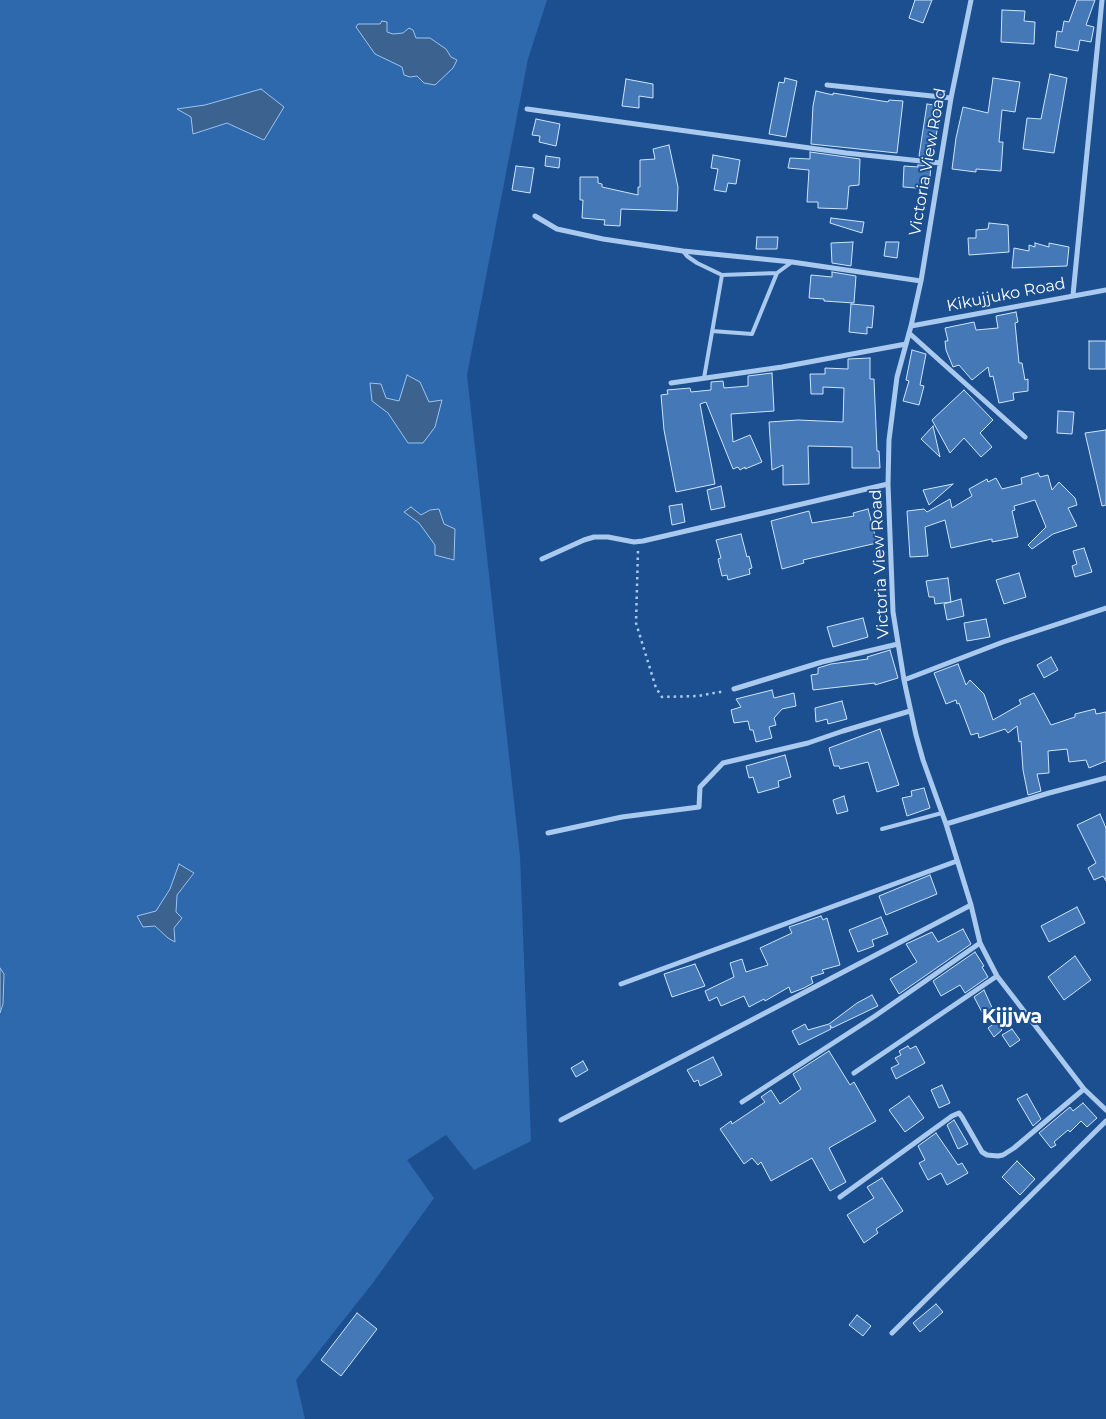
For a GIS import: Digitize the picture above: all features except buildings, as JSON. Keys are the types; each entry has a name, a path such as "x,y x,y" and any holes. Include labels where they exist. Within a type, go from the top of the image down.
{"street":[{"name":"Victoria View Road","path":"971,0 951,98 921,281 897,377 889,440 888,484 893,612 910,711 923,760 946,824 971,905 980,943 997,976 1084,1089 1106,1110"},
{"path":"1073,295 1102,0"},
{"path":"827,85 951,98"},
{"path":"527,109 846,153 940,163"},
{"path":"535,216 557,229 603,238 683,251 792,262 921,281"},
{"name":"Kikujjuko Road","path":"911,326 1106,290"},
{"path":"909,333 1025,437"},
{"path":"671,383 782,367 906,344"},
{"path":"542,559 594,537 638,541 888,484"},
{"path":"904,680 1003,642 1106,608"},
{"path":"734,689 822,662 898,644"},
{"path":"548,833 622,816 699,807 700,787 723,763 808,743 910,711"},
{"path":"946,824 1106,778"},
{"path":"621,984 957,861"},
{"path":"561,1120 971,905"},
{"path":"742,1102 875,1016 980,943"},
{"path":"854,1073 997,976"},
{"path":"840,1197 952,1116 959,1114 962,1117 982,1152 987,1155 1003,1155 1014,1148 1084,1089"},
{"path":"892,1332 1106,1121"}],"lane":[{"path":"683,251 697,263 722,275 777,273"},
{"path":"712,331 752,334 777,273 792,262"},
{"path":"704,378 722,275"},
{"path":"882,829 942,812"}],"path":[{"path":"638,541 636,622 656,688 662,697 698,696 734,689"}],"shaded area":[{"path":"0,0 547,0 528,59 467,375 520,856 531,1141 474,1170 446,1135 407,1160 434,1198 372,1284 296,1380 305,1419 0,1419","holes":["359,24 380,24 387,32 393,34 403,33 416,38 430,38 446,49 451,57 417,76 410,77 403,67 375,54","261,89 264,139 227,123 193,134 191,117 178,109 205,105","179,865 194,874 177,895 174,941 155,926 156,911 170,889"]},
{"path":"382,21 387,22 387,32 393,34 403,33 409,28 413,30 416,38 430,38 446,49 451,57 457,60 453,68 435,85 424,83 417,76 410,77 404,75 402,67 375,54 356,27 358,24 380,24"},
{"path":"261,89 284,107 264,140 227,123 193,134 191,117 177,109 205,105"},
{"path":"407,375 420,382 429,402 442,400 435,427 423,443 408,443 388,413 372,401 370,383 381,384 386,398 399,401"},
{"path":"411,507 421,515 430,510 439,509 444,524 455,529 454,560 435,555 435,545 419,523 404,512"},
{"path":"179,864 194,873 177,895 176,912 182,918 174,928 175,942 155,926 143,927 137,916 156,911 170,889"},
{"path":"0,968 4,974 3,1004 0,1013"}],"district":[{"name":"Kijjwa","path":"1012,1017"}]}
